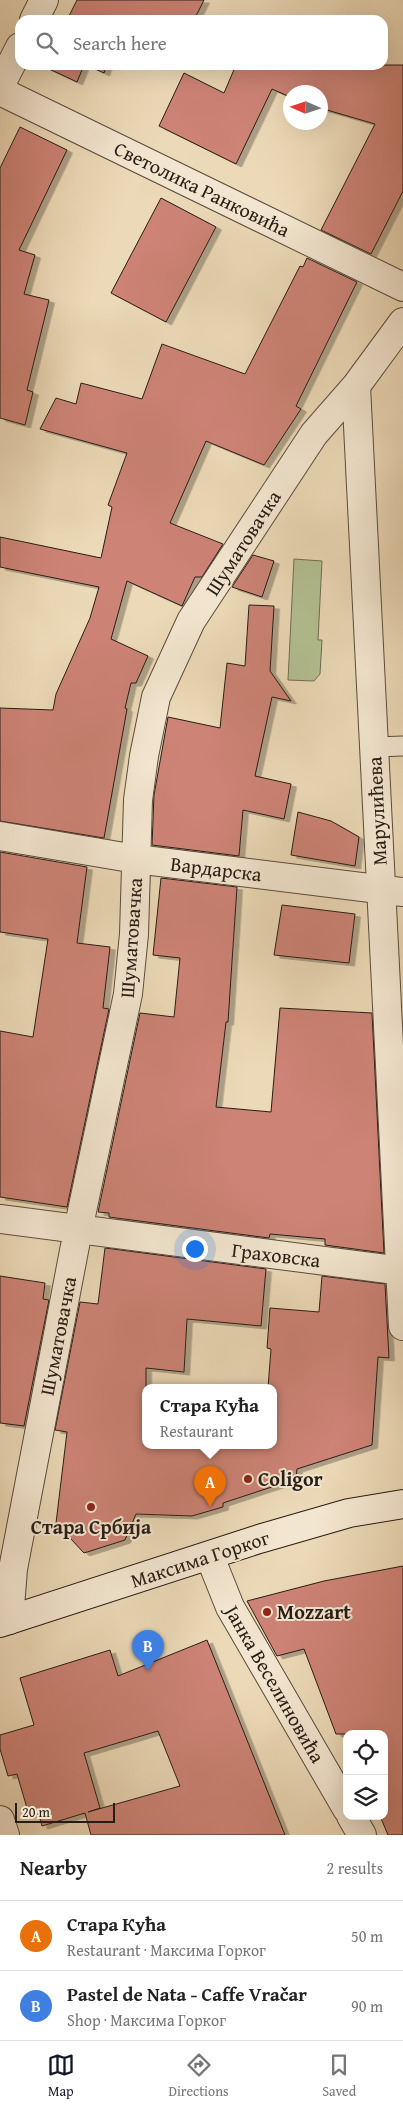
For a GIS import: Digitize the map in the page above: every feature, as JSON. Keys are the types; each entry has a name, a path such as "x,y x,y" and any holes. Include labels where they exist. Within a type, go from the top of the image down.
{"street":[{"path":"36,15 44,0"},
{"path":"0,86 15,57"},
{"name":"Светолика Ранковића","path":"0,90 403,287"},
{"name":"Шуматовачка","path":"5,1622 12,1569 78,1230 128,994 134,934 138,800 144,756 156,696 167,668 191,622 314,434 356,386 403,322"},
{"name":"Марулићева","path":"356,386 375,747 392,891 403,1326"},
{"name":"Вардарска","path":"0,836 136,859 392,891"},
{"name":"Граховска","path":"0,1219 401,1271"},
{"name":"Максима Горког","path":"5,1622 210,1557 260,1539 349,1513 403,1504"},
{"name":"Јанка Веселиновића","path":"210,1557 230,1608 343,1802"},
{"path":"0,1820 5,1835"},
{"path":"353,1820 362,1835"}],"lane":[{"path":"375,747 403,746"}],"green space":[{"path":"294,559 322,561 318,640 322,640 320,674 314,681 288,680"}],"building":[{"path":"77,0 204,0 196,15 70,15"},
{"path":"388,65 403,65 403,191 371,254 321,230 375,124 328,110 328,85 283,85 283,94 272,89 236,164 159,126 184,73 224,93 234,70 388,70"},
{"path":"51,70 82,70 77,82"},
{"path":"20,127 67,150 19,250 35,255 24,294 49,300 27,390 33,392 25,425 0,418 0,168"},
{"path":"161,198 216,227 166,322 111,293"},
{"path":"307,258 357,282 296,406 301,409 264,465 206,441 170,523 223,544 202,577 195,577 182,606 127,581 111,639 148,656 136,683 131,683 125,708 127,709 104,838 0,821 0,708 53,710 56,694 90,618 99,587 0,567 0,537 101,558 112,507 108,505 127,453 40,429 56,398 76,404 81,383 142,399 162,344 245,374 300,266 303,267"},
{"path":"253,555 274,561 262,597 232,587"},
{"path":"249,605 274,606 270,671 291,701 272,697 255,776 291,784 284,819 243,810 239,856 152,845 154,795 168,717 220,728 227,663 245,666"},
{"path":"298,812 331,821 359,837 355,866 291,855"},
{"path":"0,852 87,867 77,943 110,947 103,1008 109,1009 67,1207 0,1197 0,1031 33,1037 48,939 0,932"},
{"path":"161,878 237,887 228,1022 226,1022 216,1107 271,1112 280,1008 372,1013 384,1253 325,1245 325,1239 270,1234 269,1238 109,1217 109,1213 98,1212 140,1013 174,1017 180,958 153,955"},
{"path":"282,905 355,914 349,963 274,955"},
{"path":"105,1248 266,1269 261,1326 187,1319 184,1372 146,1368 146,1384 142,1384 142,1449 277,1449 277,1384 268,1384 271,1349 267,1348 270,1308 319,1312 322,1276 385,1284 389,1358 378,1357 372,1445 297,1469 296,1479 223,1503 223,1507 192,1516 136,1514 125,1540 84,1553 56,1523 67,1432 55,1430 80,1302 98,1304"},
{"path":"0,1276 45,1283 43,1299 49,1300 24,1426 0,1423"},
{"path":"403,1566 403,1835 388,1835 382,1820 388,1820 388,1730 343,1730 343,1734 336,1734 304,1649 277,1656 247,1601 324,1581"},
{"path":"207,1640 285,1835 91,1835 85,1813 42,1826 38,1812 29,1815 17,1774 8,1776 0,1749 0,1735 34,1725 20,1678 110,1650 118,1676","holes":["158,1731 180,1786 88,1812 100,1808 84,1753"]}],"place":[{"name":"Coligor","path":"248,1479"},
{"name":"Стара Србија","path":"91,1507"},
{"name":"Стара Кућа","path":"210,1507"},
{"name":"Mozzart","path":"267,1612"},
{"name":"Pastel de Nata - Caffe Vračar","path":"148,1671"}]}
